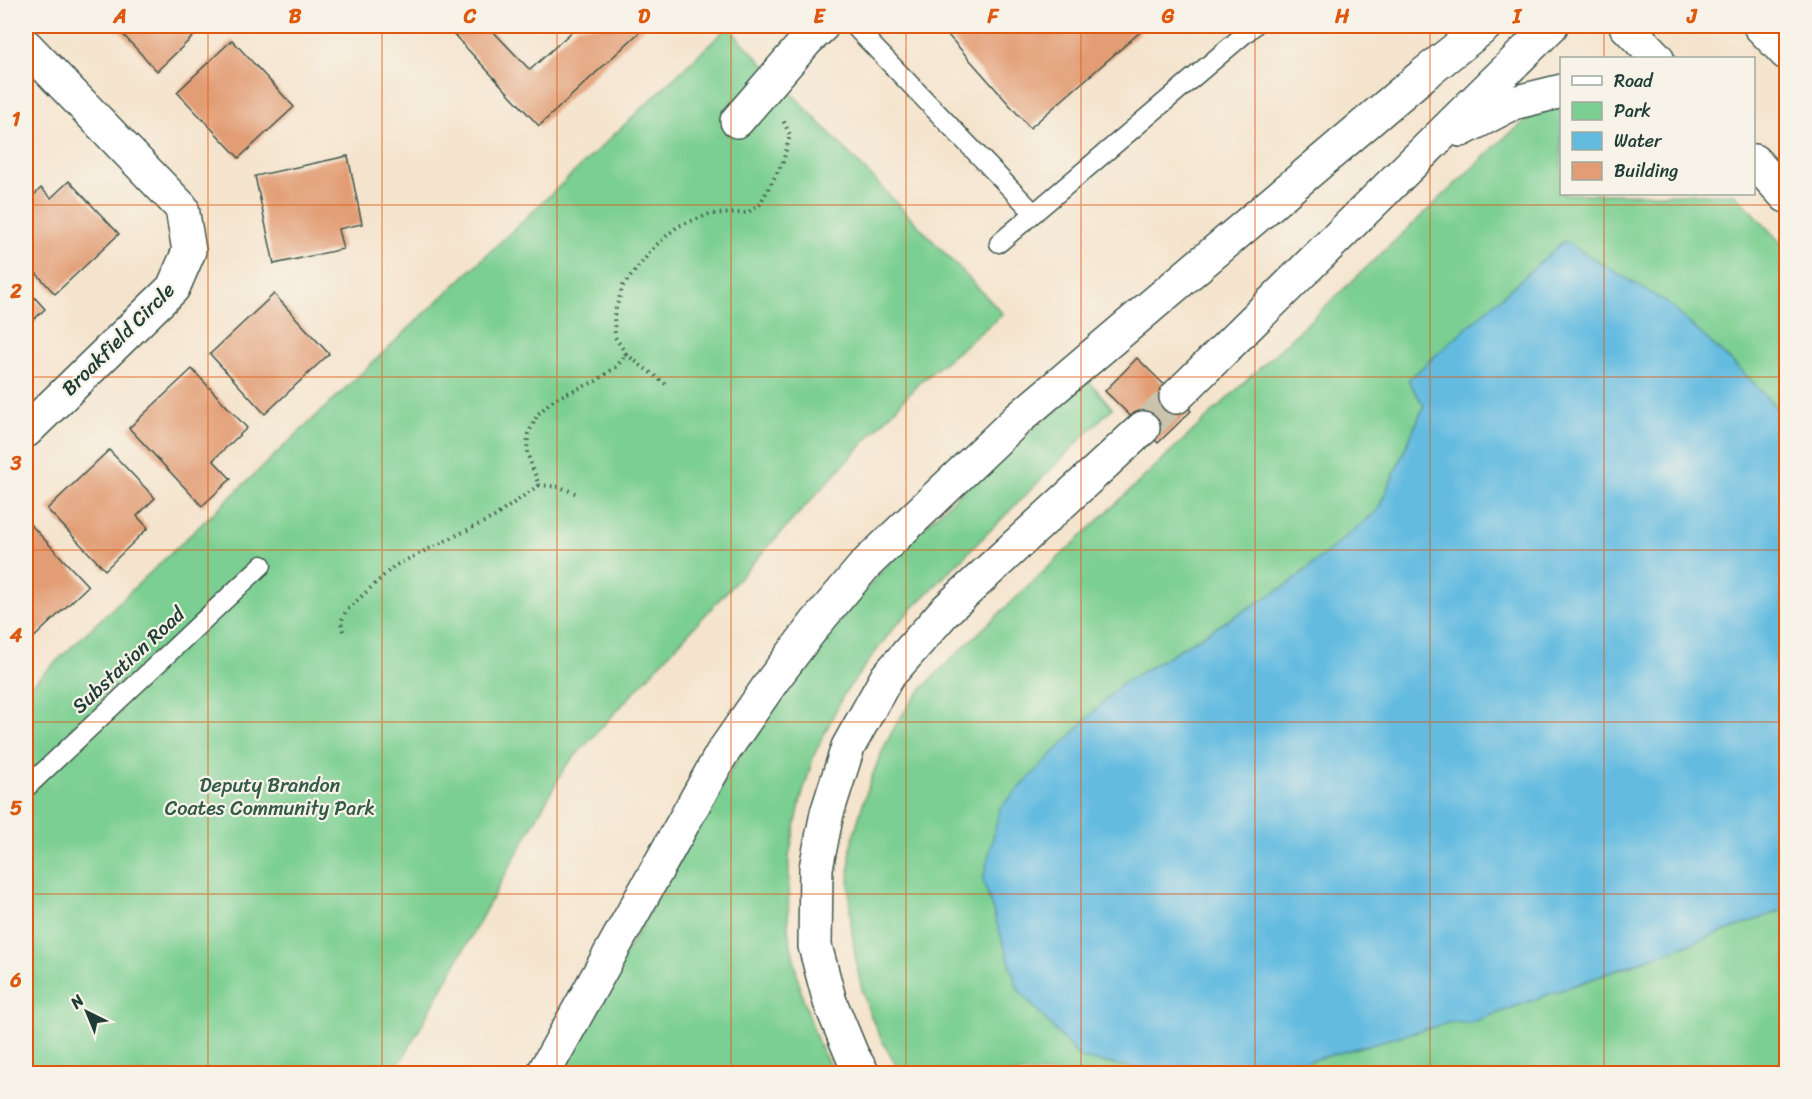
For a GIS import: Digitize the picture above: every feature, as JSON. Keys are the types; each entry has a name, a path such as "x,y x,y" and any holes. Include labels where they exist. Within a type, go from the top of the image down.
{"main road":[{"path":"737,121 807,40 822,26"},
{"path":"1424,75 1451,26"},
{"path":"543,1074 721,755 772,680 816,623 865,566 1018,419 1485,26"},
{"path":"1176,397 1551,26"},
{"path":"1626,26 1656,57"},
{"path":"1760,26 1786,53"},
{"name":"Broakfield Circle","path":"26,46 182,208 189,251 173,288 26,431"},
{"path":"1430,147 1513,103 1560,91"},
{"path":"1755,162 1786,196"},
{"path":"863,1074 852,1055 830,1002 815,946 816,868 826,813 848,747 887,677 945,611 1143,428"}],"lane":[{"path":"854,26 1034,213"},
{"path":"999,243 1254,26"},
{"name":"Substation Road","path":"26,788 262,565"}],"path":[{"path":"668,386 626,354 615,337 614,315 623,286 655,246 678,226 711,214 747,213 760,204 783,162 790,135 783,119 758,96"},
{"path":"539,485 527,453 528,434 538,414 554,399 596,381 616,367 626,354"},
{"path":"343,631 341,622 346,611 394,566 494,518 539,485 560,487 577,494"}],"green space":[{"name":"Deputy Brandon Coates Community Park","path":"728,27 1003,314 918,384 565,767 395,1073 26,1074 26,690"},
{"path":"1560,104 1560,195 1736,195 1786,248 1786,419 1744,373 1666,302 1424,406 1378,510 1289,584 1120,685 1080,1058 1161,1073 901,1074 876,1029 860,983 849,884 852,844 867,791 884,748 898,721 928,682 952,658 1503,139 1532,116"},
{"path":"1089,381 1112,408 895,626 844,694 814,755 801,799 789,856 788,930 800,989 819,1045 834,1073 556,1074 769,704 895,555 974,479"},
{"path":"1786,909 1786,1073 1205,1074 1273,1071 1451,1022 1470,1023"}],"water":[{"path":"1564,241 1666,302 1744,373 1786,419 1786,909 1470,1023 1451,1022 1273,1071 1161,1073 1080,1058 1018,989 983,880 1000,808 1120,685 1289,584 1378,510 1424,406 1408,380"}],"building":[{"path":"115,26 196,26 200,30 157,71"},
{"path":"446,26 488,26 530,70 578,26 646,26 539,126"},
{"path":"940,26 1147,26 1030,128"},
{"path":"232,40 294,107 239,158 177,92"},
{"path":"348,156 362,224 338,229 343,249 274,264 255,176"},
{"path":"69,181 119,234 55,294 26,262 26,203 41,188 51,198"},
{"path":"26,288 45,309 26,327"},
{"path":"274,294 329,354 265,414 210,354"},
{"path":"1137,358 1191,411 1158,443 1105,391"},
{"path":"192,369 247,428 213,460 231,479 202,506 129,428"},
{"path":"109,450 155,498 137,516 148,528 105,570 47,509"},
{"path":"31,525 88,586 26,645 26,529"}],"tunnel":[{"path":"1143,428 1176,397"}]}
